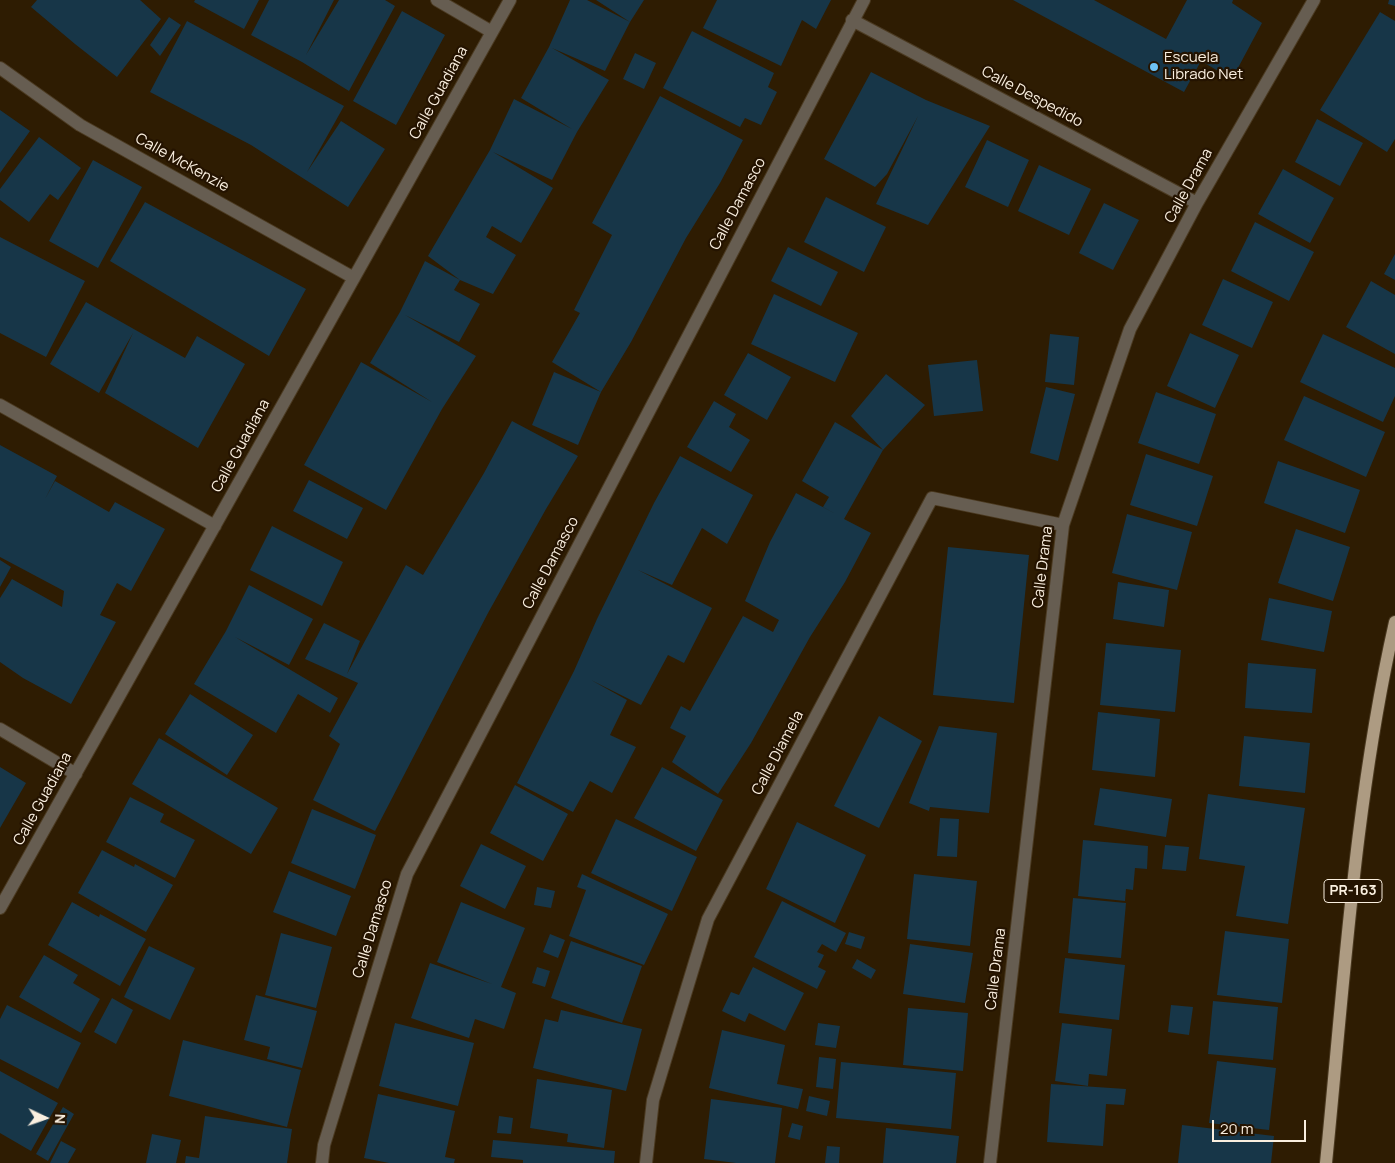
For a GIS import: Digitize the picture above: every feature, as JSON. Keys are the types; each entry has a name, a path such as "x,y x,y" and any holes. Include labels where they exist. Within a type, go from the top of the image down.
{"main road":[{"name":"PR-163","path":"1326,1163 1358,844 1384,670 1395,622"}],"street":[{"path":"437,0 492,32"},
{"name":"Calle Guadiana","path":"0,908 510,0"},
{"name":"Calle Damasco","path":"322,1163 324,1145 407,874 864,0"},
{"name":"Calle Drama","path":"990,1163 1063,525 1130,328 1197,203 1314,0"},
{"name":"Calle Despedido","path":"852,20 1197,203"},
{"name":"Calle McKenzie","path":"0,68 80,125 354,278"},
{"path":"0,404 215,526"},
{"name":"Calle Diamela","path":"646,1163 653,1100 708,919 932,498 1063,525"},
{"path":"0,729 76,774"}],"building":[{"path":"37,0 140,0 161,19 117,77 31,7"},
{"path":"195,0 259,0 244,29 194,2"},
{"path":"269,0 334,0 306,55 339,0 385,0 395,6 349,91 302,62 251,35"},
{"path":"570,0 587,0 630,22 605,71 552,48 609,80 577,132 552,180 493,152 553,188 521,243 492,226 486,237 516,255 493,294 460,280 428,256 490,150 514,99 572,129 521,98 549,47"},
{"path":"596,0 644,0 630,22"},
{"path":"717,0 831,0 816,29 802,20 781,66 703,28"},
{"path":"1013,0 1094,0 1166,39 1187,0 1233,0 1232,3 1262,23 1232,79 1201,61 1184,92"},
{"path":"1389,0 1395,0 1395,6 1388,4"},
{"path":"402,11 445,35 396,125 353,101"},
{"path":"1380,12 1395,21 1395,139 1387,152 1320,110"},
{"path":"169,17 181,25 160,56 150,45"},
{"path":"187,21 344,106 307,172 341,121 385,149 348,207 251,145 150,92"},
{"path":"692,31 774,73 768,87 777,92 761,125 745,118 740,127 663,88"},
{"path":"635,53 656,63 644,89 623,79"},
{"path":"871,72 926,100 990,126 928,225 876,204 918,116 887,174 875,187 824,159"},
{"path":"660,96 743,140 720,183 686,238 631,342 601,392 552,362 580,313 574,310 612,235 592,223"},
{"path":"0,110 30,131 0,173"},
{"path":"1317,119 1363,143 1340,186 1295,162"},
{"path":"39,137 81,168 58,200 50,194 29,222 0,200 0,189"},
{"path":"987,140 1029,160 1008,207 965,187"},
{"path":"93,160 142,187 98,268 49,241"},
{"path":"1039,165 1091,189 1069,235 1018,211"},
{"path":"1283,169 1334,198 1310,243 1258,214"},
{"path":"826,197 886,227 864,272 804,242"},
{"path":"145,202 306,289 269,356 110,261"},
{"path":"1104,203 1139,220 1113,270 1079,253"},
{"path":"1255,222 1314,252 1289,301 1231,271"},
{"path":"0,237 85,281 46,357 0,333"},
{"path":"788,247 838,272 821,306 771,281"},
{"path":"1395,254 1395,280 1384,274"},
{"path":"425,261 460,280 454,290 480,304 459,342 405,315 476,356 442,409 386,510 304,465 361,362 432,402 370,363 400,312"},
{"path":"1223,279 1273,302 1252,348 1202,325"},
{"path":"1371,281 1395,295 1395,354 1346,327"},
{"path":"774,294 858,333 835,382 751,344"},
{"path":"86,302 185,358 197,336 245,364 198,448 105,393 133,333 99,393 50,364"},
{"path":"1190,333 1239,355 1215,408 1167,386"},
{"path":"1050,334 1079,337 1074,385 1045,382"},
{"path":"1323,334 1395,368 1395,396 1383,422 1300,382"},
{"path":"748,353 791,377 767,420 724,395"},
{"path":"977,360 983,411 934,416 928,365"},
{"path":"554,372 601,392 578,445 532,425"},
{"path":"886,374 925,405 883,450 851,416"},
{"path":"1046,387 1075,394 1058,461 1030,453"},
{"path":"1156,392 1216,414 1199,464 1138,443"},
{"path":"1304,396 1385,432 1366,477 1284,440"},
{"path":"714,401 736,414 729,427 750,440 731,472 687,447"},
{"path":"512,421 578,456 488,613 375,831 313,800 340,744 329,736 358,683 305,659 324,623 360,641 347,674 406,565 423,575 484,473"},
{"path":"835,422 883,450 844,519 871,533 845,582 810,637 751,743 718,794 672,762 686,736 670,728 681,706 690,711 743,616 773,632 779,620 745,601 770,542 796,493 836,514 823,507 829,497 802,481"},
{"path":"0,445 57,476 45,499 55,481 109,512 115,502 165,529 131,591 117,583 100,615 116,622 71,704 23,678 0,662 0,598 12,579 62,607 64,591 0,557"},
{"path":"1146,454 1213,476 1197,526 1130,505"},
{"path":"680,456 753,495 727,544 702,528 672,585 638,570 712,608 684,663 668,655 641,705 591,680 627,700 610,735 636,747 612,793 590,781 573,812 517,783 574,671 597,619 654,503"},
{"path":"1278,461 1360,490 1345,533 1264,503"},
{"path":"309,480 363,508 347,539 293,511"},
{"path":"1127,514 1192,532 1177,590 1112,573"},
{"path":"272,526 343,562 322,606 250,570"},
{"path":"1296,529 1350,547 1333,601 1278,583"},
{"path":"948,547 1029,555 1014,703 933,695"},
{"path":"0,560 11,567 0,587"},
{"path":"1118,582 1169,590 1164,627 1113,619"},
{"path":"249,585 313,619 289,665 235,637 338,698 330,713 298,694 276,733 194,684 226,631"},
{"path":"1269,598 1332,611 1324,652 1261,640"},
{"path":"1106,643 1181,650 1175,712 1100,705"},
{"path":"1248,663 1316,669 1312,713 1245,708"},
{"path":"190,694 253,735 227,775 165,734"},
{"path":"1098,712 1160,719 1155,777 1092,770"},
{"path":"879,716 922,741 879,828 834,806"},
{"path":"939,726 997,733 989,813 930,807 929,811 909,803"},
{"path":"1244,736 1310,743 1305,793 1239,786"},
{"path":"159,738 278,808 251,854 132,784"},
{"path":"0,767 26,783 0,828"},
{"path":"662,767 723,800 696,851 634,818"},
{"path":"515,785 568,814 543,861 490,833"},
{"path":"1100,788 1172,799 1166,837 1094,825"},
{"path":"1208,794 1305,808 1288,924 1236,916 1245,866 1199,859"},
{"path":"130,797 164,814 160,822 195,840 175,878 106,842"},
{"path":"312,809 376,835 355,889 291,863"},
{"path":"940,818 959,819 957,857 937,856"},
{"path":"616,819 697,857 672,911 591,873"},
{"path":"797,822 866,855 835,923 766,889"},
{"path":"1083,840 1148,846 1147,869 1135,868 1133,890 1126,889 1125,901 1078,896"},
{"path":"481,844 526,866 505,909 460,886"},
{"path":"1165,845 1189,847 1186,871 1162,869"},
{"path":"102,850 134,867 135,864 173,885 146,932 78,893"},
{"path":"289,871 351,896 336,936 273,912"},
{"path":"582,874 668,914 644,965 569,936 586,890 577,887"},
{"path":"914,874 977,881 970,946 907,939"},
{"path":"537,887 555,891 551,908 534,905"},
{"path":"1073,898 1126,903 1121,958 1068,953"},
{"path":"782,901 846,933 836,952 822,944 817,952 824,955 818,967 826,971 817,989 754,957"},
{"path":"72,902 99,917 100,914 146,939 120,986 48,945"},
{"path":"461,902 525,928 501,987 516,993 504,1029 475,1019 469,1038 411,1018 430,963 492,984 437,962"},
{"path":"1225,931 1289,939 1282,1003 1217,995"},
{"path":"849,932 865,937 861,949 845,944"},
{"path":"281,933 332,947 316,1008 265,995"},
{"path":"550,934 565,940 558,958 543,952"},
{"path":"571,941 642,966 622,1023 551,998"},
{"path":"910,944 973,953 965,1003 903,994"},
{"path":"149,946 195,968 170,1020 124,997"},
{"path":"44,955 78,975 73,983 100,999 81,1033 19,997"},
{"path":"1065,958 1125,965 1119,1020 1059,1013"},
{"path":"857,959 876,970 871,979 852,968"},
{"path":"537,967 550,971 545,987 532,983"},
{"path":"753,967 804,993 785,1031 749,1013 745,1022 722,1011 731,992 739,995"},
{"path":"256,995 317,1011 302,1068 267,1059 270,1047 244,1040"},
{"path":"112,998 133,1010 116,1044 94,1032"},
{"path":"1213,1001 1278,1007 1273,1060 1208,1054"},
{"path":"7,1005 81,1043 58,1089 0,1059 0,1019"},
{"path":"1171,1005 1193,1007 1189,1035 1168,1032"},
{"path":"908,1008 968,1013 963,1071 903,1065"},
{"path":"561,1010 642,1029 626,1091 533,1068 545,1019 558,1022"},
{"path":"395,1023 474,1043 458,1106 379,1086"},
{"path":"818,1023 840,1026 836,1048 815,1045"},
{"path":"1062,1023 1112,1029 1107,1076 1089,1074 1088,1086 1055,1081"},
{"path":"722,1030 785,1045 777,1084 803,1089 798,1109 709,1088"},
{"path":"183,1040 301,1070 287,1127 169,1096"},
{"path":"819,1057 836,1059 833,1089 816,1087"},
{"path":"1217,1061 1276,1068 1269,1130 1209,1123"},
{"path":"841,1062 956,1073 951,1129 836,1118"},
{"path":"0,1071 58,1103 31,1151 0,1133"},
{"path":"537,1079 612,1090 604,1148 567,1142 568,1134 530,1128"},
{"path":"1051,1084 1126,1089 1124,1105 1106,1104 1103,1146 1047,1142"},
{"path":"378,1094 455,1111 445,1157 455,1159 454,1163 389,1163 364,1158"},
{"path":"809,1096 830,1101 827,1116 806,1111"},
{"path":"711,1099 782,1108 775,1163 736,1163 704,1159"},
{"path":"63,1107 74,1114 48,1161 36,1154"},
{"path":"205,1116 292,1129 287,1163 185,1163 186,1156 199,1158"},
{"path":"499,1116 513,1118 511,1134 497,1133"},
{"path":"792,1123 803,1126 800,1140 788,1137"},
{"path":"1182,1125 1274,1136 1271,1163 1178,1163"},
{"path":"886,1128 959,1136 956,1163 883,1163"},
{"path":"152,1134 181,1140 176,1163 146,1163"},
{"path":"493,1140 615,1151 614,1163 523,1163 523,1160 491,1157"},
{"path":"61,1141 76,1149 68,1163 50,1163"},
{"path":"827,1146 840,1147 839,1163 825,1163"}],"place":[{"name":"Escuela Librado Net","path":"1154,67"}]}
